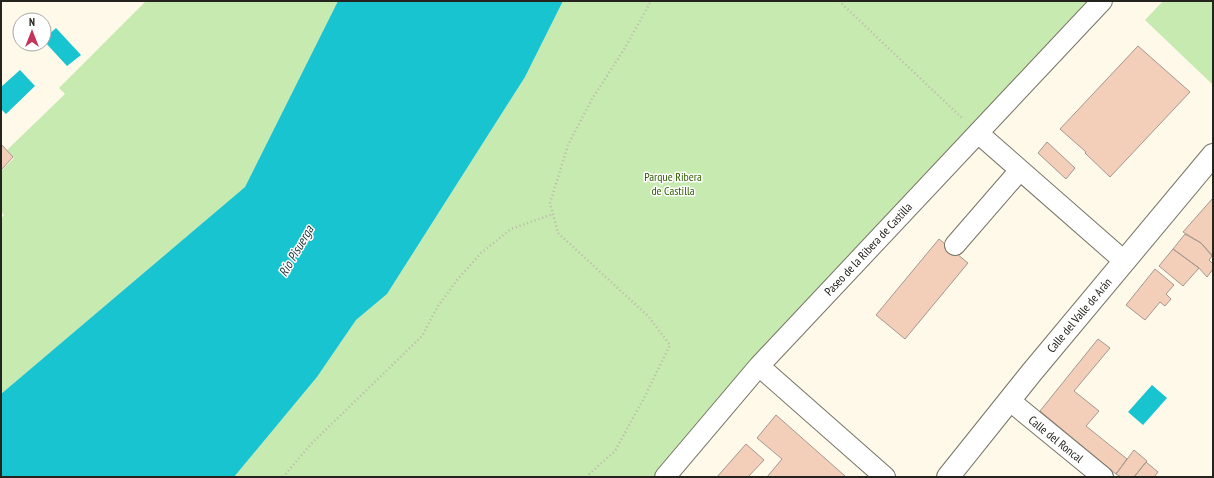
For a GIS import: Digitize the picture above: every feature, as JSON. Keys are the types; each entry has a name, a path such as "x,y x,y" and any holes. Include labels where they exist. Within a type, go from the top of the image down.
{"street":[{"name":"Paseo de la Ribera de Castilla","path":"665,477 759,366 1102,1"},
{"path":"978,133 1124,261"},
{"name":"Calle del Valle de Arán","path":"948,477 1009,400 1124,261 1210,164"},
{"path":"955,246 1020,170"},
{"path":"759,366 885,477"},
{"name":"Calle del Roncal","path":"1009,400 1104,477"}],"path":[{"path":"586,477 615,451 644,398 670,345 648,316 558,233 550,203 568,145 592,98 625,48 651,1"},
{"path":"839,1 978,133"},
{"path":"283,477 310,444 422,336 438,306 458,279 481,253 511,229 553,214"}],"green space":[{"path":"146,1 338,1 245,187 1,394 1,219 4,215 1,212 1,171 14,158 7,150 65,94 59,88"},
{"name":"Parque Ribera de Castilla","path":"563,1 1093,1 657,477 234,477 317,377 356,320 387,294 525,77"},
{"path":"1163,1 1213,1 1213,85 1145,20"}],"water":[{"name":"Río Pisuerga","path":"338,1 563,1 525,77 387,294 356,320 317,377 234,477 1,477 1,394 245,187"},
{"path":"56,28 81,55 67,66 52,50 52,32"},
{"path":"20,70 35,86 6,114 1,109 1,87"},
{"path":"1152,385 1167,398 1143,425 1128,412"}],"building":[{"path":"1138,46 1190,92 1110,177 1085,153 1086,152 1060,129"},
{"path":"1047,142 1075,168 1066,179 1038,153"},
{"path":"1,144 13,157 1,170"},
{"path":"1213,198 1213,256 1201,243 1183,232"},
{"path":"1185,234 1201,243 1212,256 1209,260 1213,264 1213,269 1207,277 1199,268 1173,249"},
{"path":"939,239 968,263 905,339 876,315"},
{"path":"1173,249 1199,268 1183,286 1159,266"},
{"path":"1155,269 1174,285 1166,294 1171,299 1165,306 1160,302 1145,320 1126,305"},
{"path":"1098,339 1110,348 1074,391 1099,411 1086,426 1127,459 1116,474 1040,411"},
{"path":"776,415 845,476 767,477 782,459 757,438"},
{"path":"746,444 764,460 748,477 717,477"},
{"path":"1134,450 1147,461 1134,477 1121,477 1116,474"},
{"path":"1146,462 1158,472 1154,477 1134,477"}]}
